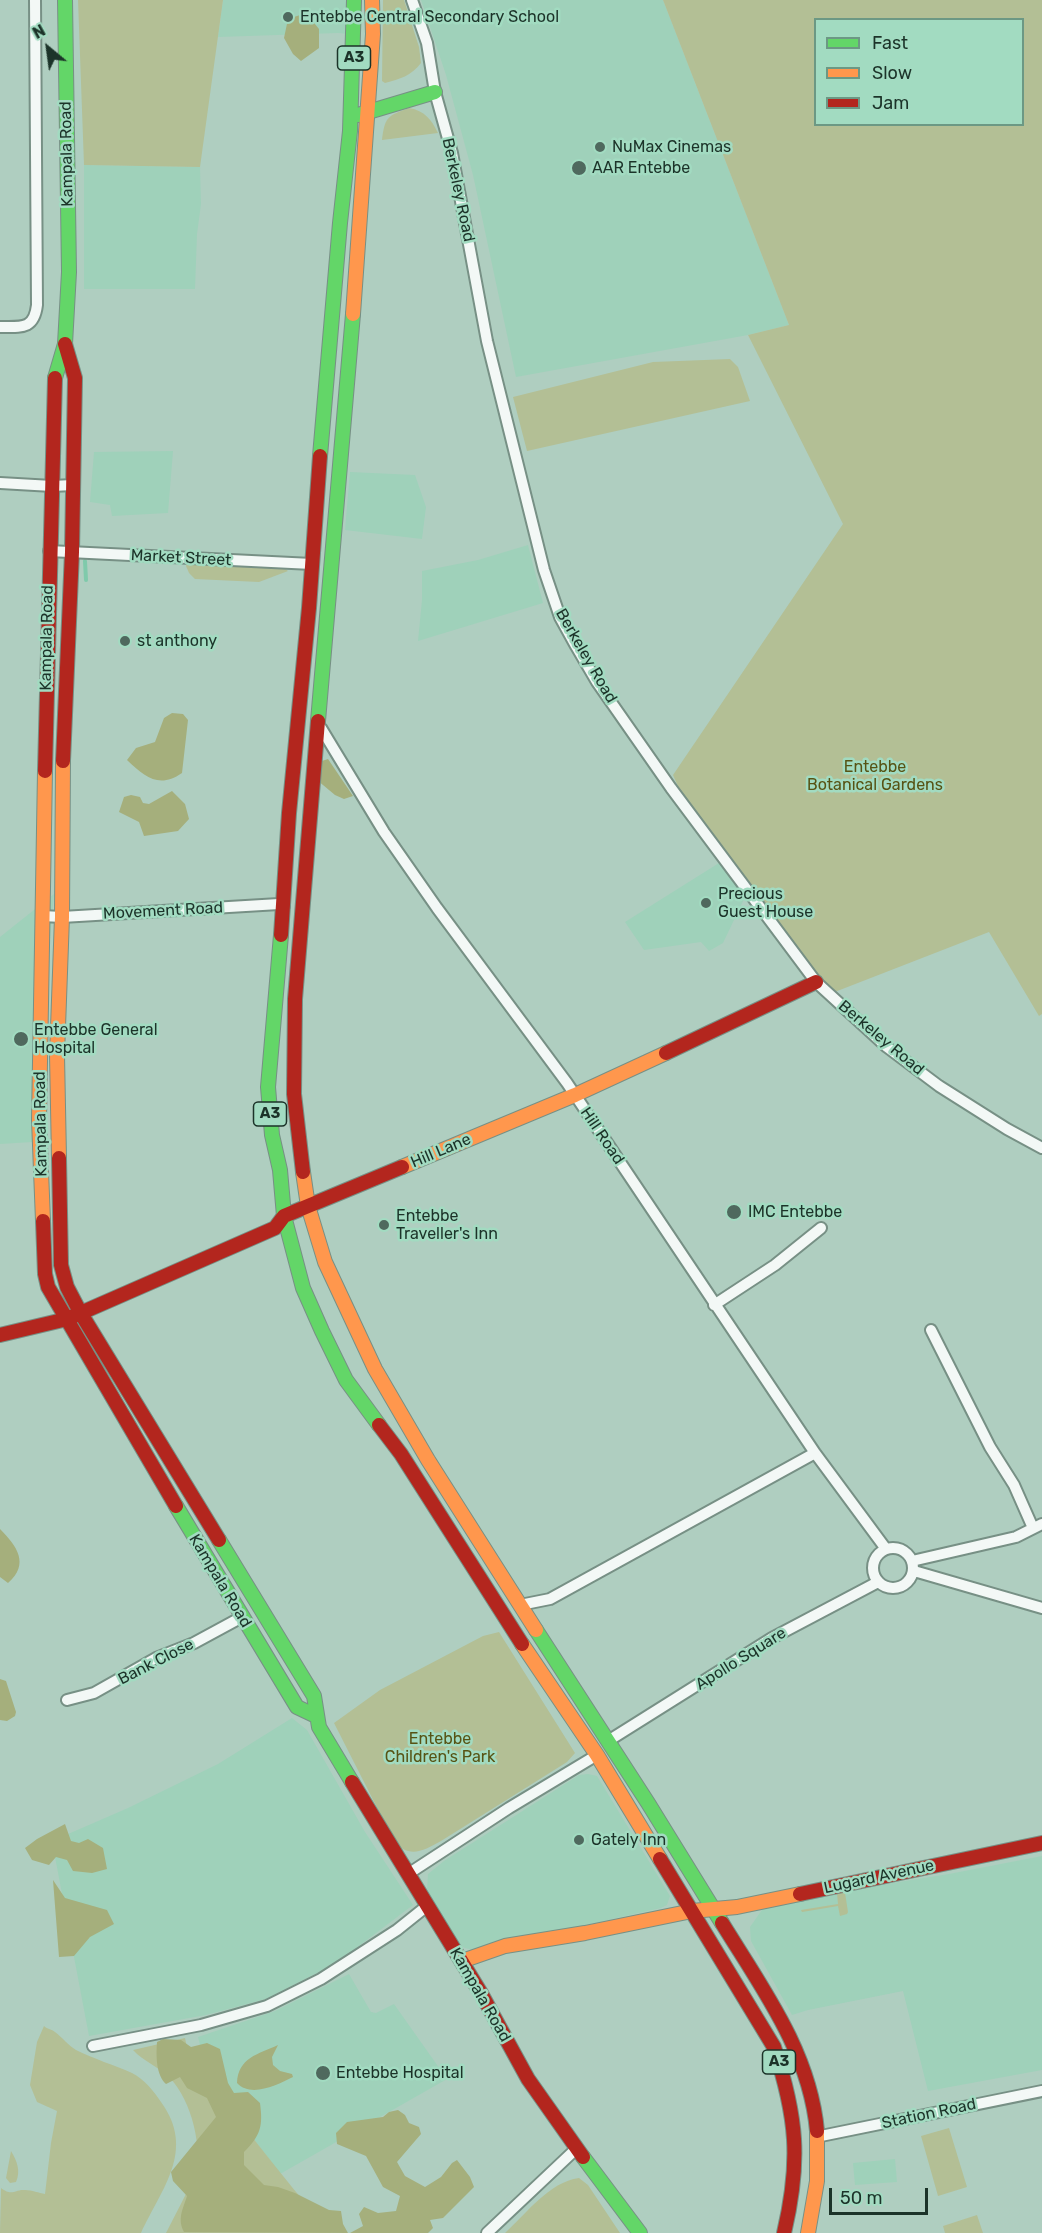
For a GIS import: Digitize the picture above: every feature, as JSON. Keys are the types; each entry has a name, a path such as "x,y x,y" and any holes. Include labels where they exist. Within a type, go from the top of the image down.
{"main road":[{"name":"Kampala Road","path":"65,0 69,272 65,344 55,379 49,551 42,916 39,1120 45,1274 48,1287 211,1568 297,1707 316,1716"},
{"name":"A3","path":"354,0 351,117 326,380 268,1087 272,1135 280,1170 284,1216 303,1288 346,1380 401,1454 547,1683 597,1755 774,2047 795,2117 797,2150 792,2201 784,2233"},
{"name":"A3","path":"372,0 374,34 368,112 295,999 294,1094 300,1157 308,1206 325,1262 375,1369 428,1460 715,1910 787,2029 800,2058 811,2092 816,2137 818,2168 816,2197 808,2233"},
{"path":"351,117 435,92"},
{"name":"Kampala Road","path":"65,344 75,378 57,1055 61,1265 66,1287 314,1696 319,1727 462,1961 528,2079 576,2149 640,2233"},
{"name":"Hill Lane","path":"0,1335 67,1319 275,1227 284,1216 575,1095 816,982"},
{"path":"39,1120 57,1120"},
{"name":"Lugard Avenue","path":"692,1911 715,1910 886,1877 1042,1843"},
{"path":"462,1961 505,1946 585,1933 692,1911"}],"street":[{"path":"0,327 23,327 30,323 36,315 35,0"},
{"name":"Berkeley Road","path":"412,0 427,43 435,92 452,153 487,341 544,570 560,617 597,682 671,788 816,982 887,1047 939,1086 1042,1148"},
{"path":"0,483 73,485"},
{"name":"Market Street","path":"49,551 312,564"},
{"name":"Hill Road","path":"318,723 384,832 575,1095 815,1453 886,1549"},
{"name":"Movement Road","path":"42,916 62,917 279,904 284,906"},
{"path":"714,1305 776,1265 821,1228"},
{"path":"913,1566 1016,1538 1037,1526 990,1447 931,1330"},
{"path":"520,1605 550,1599 815,1453"},
{"path":"892,1547 900,1549 909,1556 913,1566 910,1581 897,1589 885,1587 874,1576 874,1562 880,1552 886,1549 892,1547"},
{"path":"913,1566 1042,1608"},
{"name":"Apollo Square","path":"608,1741 772,1638 878,1582"},
{"name":"Bank Close","path":"67,1700 94,1693 156,1658 194,1643 242,1617"},
{"path":"408,1875 509,1808 597,1755"},
{"path":"93,2046 201,2025 267,2006 321,1979 397,1930 427,1906"},
{"name":"Station Road","path":"816,2137 1042,2091"},
{"path":"487,2233 576,2149"}],"shaded area":[{"name":"Entebbe Central Secondary School","path":"223,0 354,0 358,35 338,33 218,37"},
{"path":"421,0 663,0 789,325 748,335 516,377 473,175 446,75"},
{"path":"306,13 319,29 319,48 301,61 293,54 284,38 288,19"},
{"path":"84,165 200,167 201,204 197,234 195,289 84,289"},
{"path":"173,451 168,513 112,516 110,505 90,502 94,452"},
{"path":"350,472 415,475 426,507 422,539 345,530"},
{"path":"528,545 543,603 418,641 422,571 478,560"},
{"path":"172,713 183,714 188,720 182,773 166,780 153,779 127,760 136,748 155,742 164,718"},
{"path":"328,759 353,796 344,799 335,795 317,780 319,762"},
{"path":"172,791 185,804 189,819 178,831 144,836 139,822 119,812 124,797 131,795 140,797 143,803 149,804"},
{"path":"719,863 745,897 723,943 709,951 701,942 644,950 625,922"},
{"name":"Entebbe General Hospital","path":"54,894 32,1142 0,1144 0,937"},
{"path":"0,1529 12,1542 19,1555 18,1569 8,1583 0,1577"},
{"path":"0,1679 6,1681 16,1712 15,1716 7,1721 0,1720"},
{"path":"292,1718 307,1730 365,1832 413,1905 351,1952 319,1972 266,1999 206,2015 89,2036 52,1841 128,1808 218,1764"},
{"path":"579,1775 597,1776 670,1896 667,1905 474,1950 458,1944 427,1891 428,1874 444,1861"},
{"path":"65,1824 71,1841 79,1843 88,1839 103,1848 107,1869 92,1873 73,1871 67,1860 56,1857 49,1865 32,1860 25,1848"},
{"path":"1042,1856 1042,2070 928,2091 903,1991 792,2015 751,1941 750,1927 764,1907"},
{"path":"53,1880 65,1898 107,1910 114,1924 90,1937 74,1956 59,1957"},
{"name":"Entebbe Hospital","path":"349,1974 371,2012 376,2013 394,2004 447,2079 280,2174 243,2125 201,2049 198,2037 275,2011"},
{"path":"163,2039 181,2040 191,2047 207,2043 220,2049 228,2083 234,2093 248,2092 260,2103 260,2130 244,2152 244,2165 264,2185 295,2193 329,2210 341,2211 343,2224 348,2233 184,2232 181,2218 187,2196 173,2181 171,2172 216,2117 207,2098 187,2088 180,2077 166,2084 163,2080 157,2065 157,2042"},
{"path":"278,2045 272,2057 273,2065 280,2071 292,2074 293,2077 257,2090 249,2090 237,2083 238,2075 245,2062"},
{"path":"398,2110 405,2115 409,2123 419,2127 421,2134 397,2162 405,2176 425,2187 441,2177 457,2160 470,2177 474,2187 443,2218 430,2220 433,2228 428,2233 350,2233 363,2226 359,2214 364,2207 378,2213 396,2211 400,2196 383,2187 366,2156 337,2144 336,2133 347,2122 383,2117 389,2112"},
{"path":"895,2159 897,2182 855,2185 853,2163"}],"green space":[{"path":"78,0 223,0 200,167 84,165"},
{"path":"383,0 404,0 419,47 421,63 405,76 385,83 382,81"},
{"name":"Entebbe Botanical Gardens","path":"663,0 1042,0 1042,1014 1039,1016 989,932 827,995 680,791 673,775 843,524 748,335 789,325"},
{"path":"409,108 427,116 438,133 382,140 388,118"},
{"path":"730,359 738,367 750,401 527,451 513,397 653,362"},
{"path":"187,563 282,566 288,571 259,582 195,579 189,573"},
{"name":"Entebbe Children's Park","path":"499,1632 575,1753 567,1762 441,1841 416,1852 404,1850 393,1839 334,1723 380,1690 483,1636"},
{"path":"837,1893 845,1893 847,1914 840,1916 838,1906 802,1912 801,1910 838,1904"},
{"path":"44,2026 76,2050 140,2078 155,2093 171,2120 176,2136 176,2153 172,2169 141,2233 0,2233 1,2188 8,2192 28,2190 45,2194 57,2111 37,2102 30,2085 37,2042"},
{"path":"185,2038 188,2052 205,2075 275,2167 331,2233 166,2233 193,2179 197,2140 190,2112 178,2087 166,2074 133,2050"},
{"path":"949,2128 967,2187 938,2196 921,2136"},
{"path":"11,2151 17,2162 18,2174 16,2182 10,2183 6,2178"},
{"path":"579,2178 588,2185 620,2233 505,2233 548,2192"},
{"path":"977,2215 983,2233 945,2233 943,2226"}],"waterway":[{"path":"85,561 86,580"}],"traffic: fast":[{"path":"55,378 65,344 69,272 65,0"},
{"path":"320,456 350,131 354,0"},
{"path":"358,115 435,92"},
{"path":"318,721 353,314"},
{"path":"281,935 268,1087 272,1135 280,1170 284,1216 303,1288 322,1331 346,1380 379,1425"},
{"path":"176,1506 297,1707 316,1716"},
{"path":"219,1540 314,1696 319,1727 352,1782"},
{"path":"536,1630 648,1803 722,1923"},
{"path":"583,2157 640,2233"}],"traffic: slow":[{"path":"353,314 373,34 372,0"},
{"path":"59,1158 57,1055 62,917 63,761"},
{"path":"43,1221 39,1120 45,771"},
{"path":"402,1167 575,1095 666,1053"},
{"path":"303,1172 308,1206 325,1262 375,1369 428,1460 536,1630"},
{"path":"522,1644 597,1755 660,1859"},
{"path":"462,1961 505,1946 585,1933 692,1911 737,1907 800,1894"},
{"path":"808,2233 817,2181 817,2131"}],"traffic: jam":[{"path":"63,761 72,552 75,378 65,344"},
{"path":"45,771 55,378"},
{"path":"281,935 289,813 309,608 320,456"},
{"path":"303,1172 294,1094 295,999 318,721"},
{"path":"666,1053 816,982"},
{"path":"59,1158 61,1265 67,1287 219,1540"},
{"path":"0,1335 67,1319 275,1228 284,1216 402,1167"},
{"path":"43,1221 45,1274 48,1287 176,1506"},
{"path":"379,1425 401,1454 522,1644"},
{"path":"352,1782 482,1995 528,2079 583,2157"},
{"path":"800,1894 1042,1843"},
{"path":"660,1859 774,2047 788,2095 794,2139 793,2183 784,2233"},
{"path":"722,1923 768,1997 794,2048 813,2102 817,2131"}],"place":[{"name":"Entebbe Central Secondary School","path":"288,17"},
{"name":"NuMax Cinemas","path":"600,147"},
{"name":"AAR Entebbe","path":"579,168"},
{"name":"st anthony","path":"125,641"},
{"name":"Precious Guest House","path":"706,903"},
{"name":"Entebbe General Hospital","path":"21,1039"},
{"name":"IMC Entebbe","path":"734,1212"},
{"name":"Entebbe Traveller's Inn","path":"384,1225"},
{"name":"Gately Inn","path":"579,1840"},
{"name":"Entebbe Hospital","path":"323,2073"}]}
